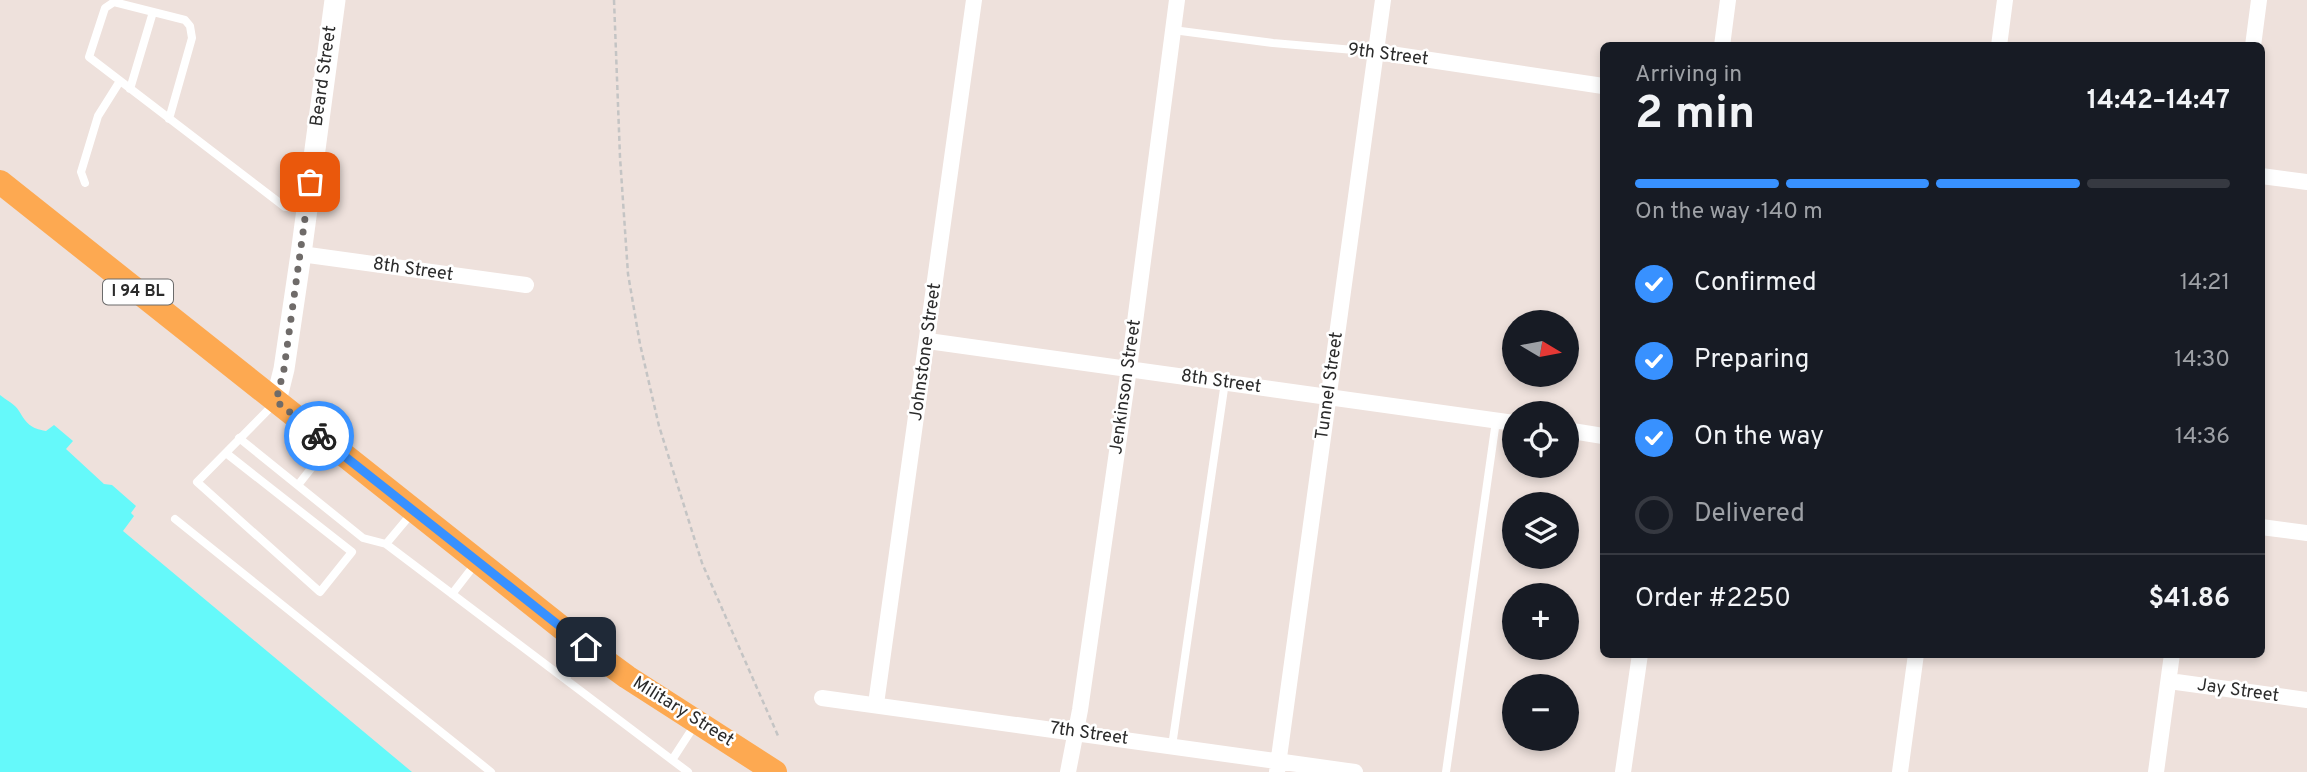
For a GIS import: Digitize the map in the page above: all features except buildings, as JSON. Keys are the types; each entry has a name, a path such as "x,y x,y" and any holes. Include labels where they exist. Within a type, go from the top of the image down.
{"main road":[{"name":"Military Street","path":"0,182 586,647 627,677 775,772"}],"street":[{"name":"Beard Street","path":"276,401 284,369 301,254 335,0"},
{"name":"Johnstone Street","path":"876,704 974,0"},
{"name":"Jenkinson Street","path":"1068,772 1077,733 1129,368 1177,0"},
{"name":"Tunnel Street","path":"1278,767 1384,0"},
{"path":"1723,42 1728,0"},
{"path":"2000,42 2005,0"},
{"path":"2254,42 2259,0"},
{"name":"9th Street","path":"1377,52 1600,86"},
{"path":"2265,177 2307,182"},
{"name":"8th Street","path":"301,254 526,285"},
{"name":"8th Street","path":"928,341 1502,422"},
{"path":"1579,432 1600,436"},
{"path":"2265,528 2307,533"},
{"path":"1623,772 1639,658"},
{"path":"1900,772 1915,658"},
{"path":"2156,772 2172,658"},
{"name":"Jay Street","path":"2169,681 2307,700"},
{"name":"7th Street","path":"822,698 1172,746 1278,767 1355,772"}],"lane":[{"path":"169,119 192,38 190,26 185,20 114,2 105,8 89,57 169,119 285,207 307,208"},
{"path":"130,89 153,12"},
{"name":"9th Street","path":"1173,30 1273,43 1377,52"},
{"path":"85,183 81,172 98,116 120,81"},
{"path":"1172,746 1225,382"},
{"path":"226,453 352,552 320,592 197,482 276,401"},
{"path":"1446,772 1496,421"},
{"path":"239,438 363,538 386,544 688,772"},
{"path":"298,485 330,444"},
{"path":"386,544 414,511"},
{"path":"175,519 491,772"},
{"path":"452,594 477,561"},
{"path":"565,679 586,647"},
{"path":"671,760 698,721"}],"path":[{"path":"614,0 628,274 640,344 659,426 702,563 779,738"}],"water":[{"path":"0,395 15,406 33,427 46,431 54,425 73,441 66,449 104,484 112,485 136,506 131,513 134,516 123,531 412,772 0,772"}],"way so far":[{"path":"310,182 284,369 276,401 319,436"}],"route":[{"path":"319,436 586,647"}]}
